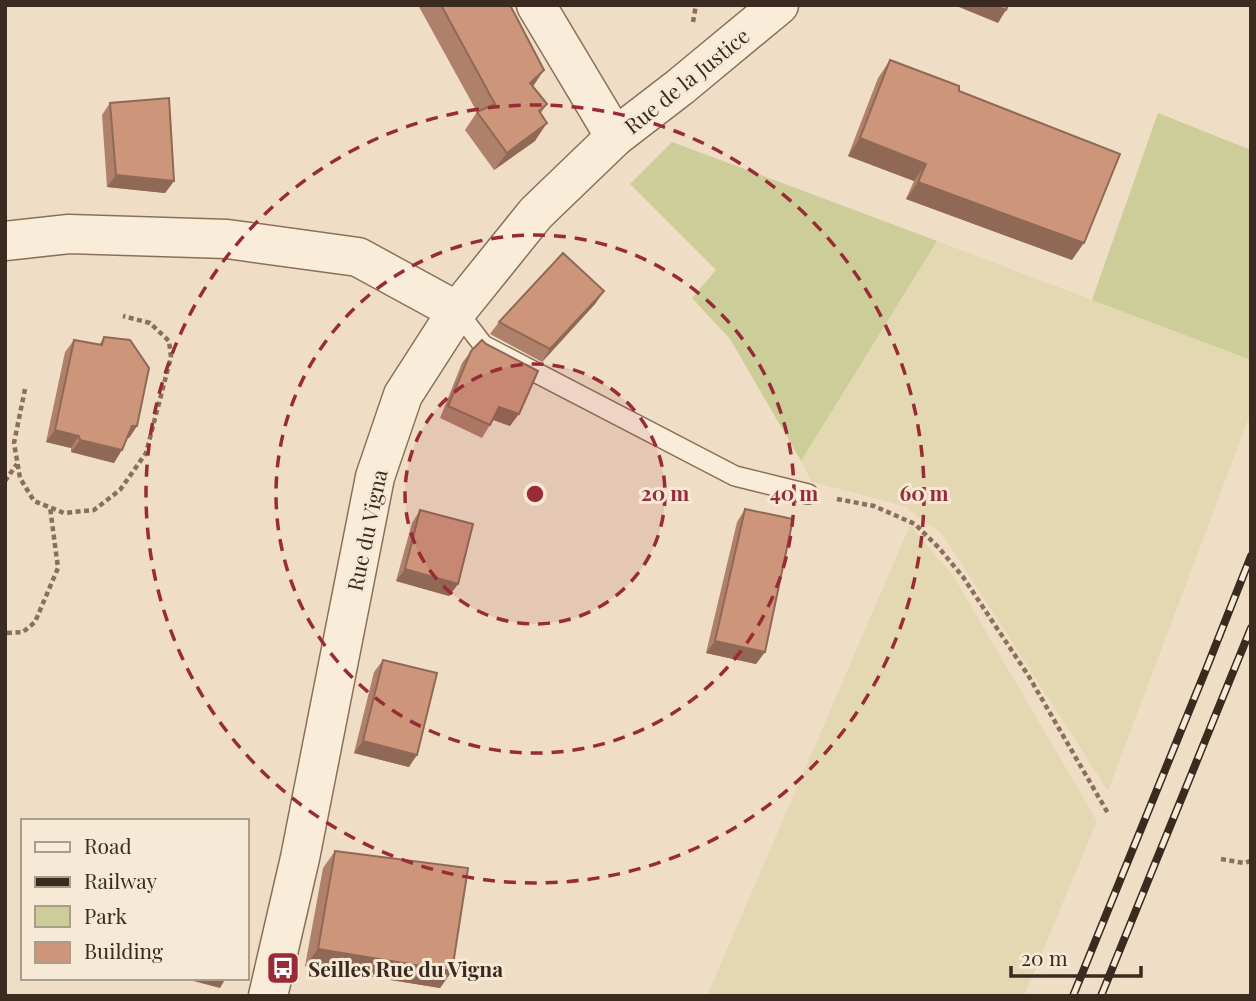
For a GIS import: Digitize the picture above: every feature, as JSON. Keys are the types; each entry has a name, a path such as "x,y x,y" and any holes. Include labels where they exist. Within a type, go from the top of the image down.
{"street":[{"name":"Rue de la Justice","path":"536,5 615,137 779,5"},
{"name":"Rue du Vigna","path":"268,996 300,858 375,477 402,395 457,311 536,213 615,137"},
{"path":"5,241 69,234 226,240 358,257 457,311"}],"lane":[{"path":"457,311 483,345 507,358 735,476 808,494"}],"path":[{"path":"25,389 14,443 20,478 34,502 64,513 94,510 120,490 146,453 171,357 169,341 150,323 123,316"},
{"path":"5,481 18,464"},
{"path":"808,494 874,506 915,524 939,548 963,577 1028,675 1109,815"},
{"path":"7,633 23,632 35,622 58,568 50,507"},
{"path":"1221,859 1244,863 1251,860"}],"shaded area":[{"path":"937,241 1251,360 1251,412 1108,791 943,535 904,506 812,482 801,461"},
{"path":"910,525 954,577 1097,821 1024,996 707,996"}],"green space":[{"path":"1158,113 1251,150 1251,360 1092,300"},
{"path":"672,142 937,241 801,461 730,339 692,298 716,270 630,184"}],"building":[{"path":"441,5 510,5 544,70 530,83 547,104 539,111 547,123 507,153 477,112 495,104"},
{"path":"993,5 1008,5 1006,10"},
{"path":"890,60 959,86 959,91 1120,154 1084,243 918,182 926,164 860,138"},
{"path":"169,98 174,181 116,175 110,103"},
{"path":"563,253 604,291 550,349 499,322"},
{"path":"104,337 130,340 149,368 137,426 132,426 122,450 80,440 79,436 55,430 74,340 102,345"},
{"path":"482,340 538,371 519,414 499,407 490,425 448,406 471,351"},
{"path":"745,509 793,519 765,652 715,641"},
{"path":"420,510 473,524 458,584 405,569"},
{"path":"383,660 437,673 417,755 363,741"},
{"path":"335,851 468,868 452,971 318,949"}],"railway":[{"path":"1073,996 1251,556"},
{"path":"1101,996 1251,628"}],"place":[{"name":"Seilles Rue du Vigna","path":"283,968"}]}
